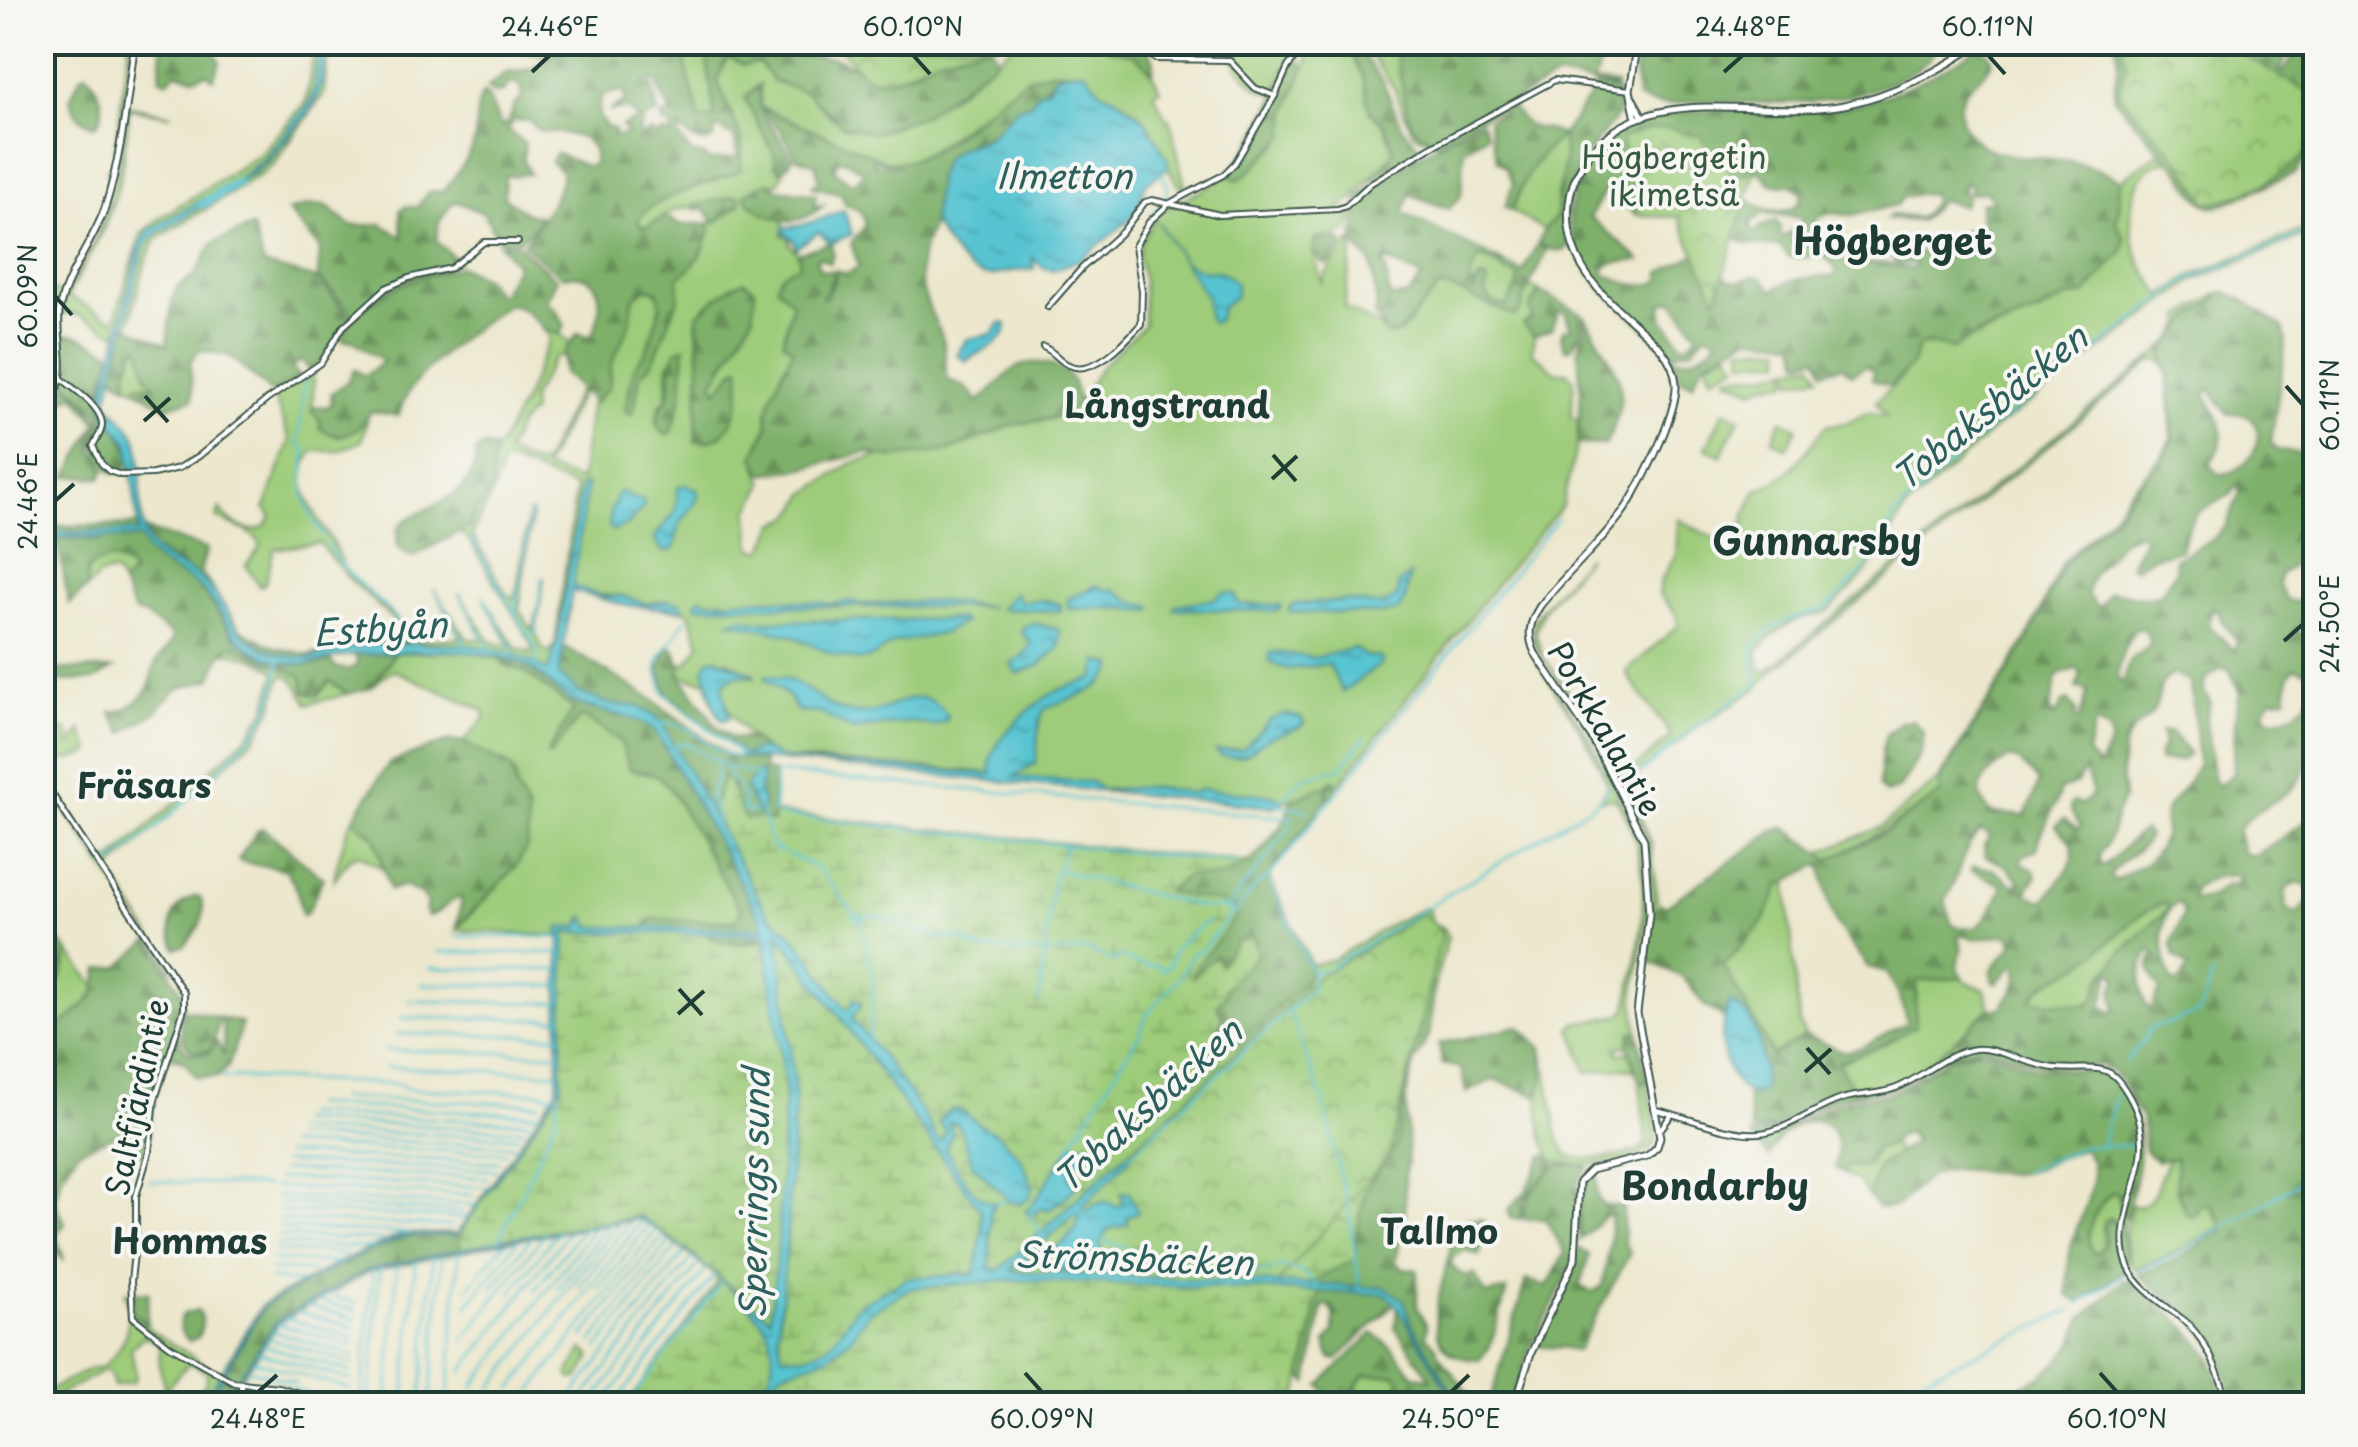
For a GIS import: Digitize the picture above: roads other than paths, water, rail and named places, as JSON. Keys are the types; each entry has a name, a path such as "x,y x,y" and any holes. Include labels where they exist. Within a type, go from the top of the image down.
{"street":[{"path":"42,406 58,391 62,379 60,310 66,288 96,233 114,181 135,42"},
{"path":"1147,42 1155,59 1229,60 1255,88 1275,96"},
{"path":"1043,347 1052,350 1068,366 1079,368 1104,358 1141,324 1142,291 1136,246 1149,222 1170,203 1202,188 1235,163 1285,74 1308,42"},
{"path":"1638,42 1631,93 1640,118"},
{"name":"Porkkalantie","path":"1660,1130 1636,1013 1648,926 1644,840 1592,738 1535,653 1529,637 1540,606 1628,507 1676,394 1676,377 1669,360 1587,276 1569,227 1571,190 1583,163 1607,136 1640,118 1682,108 1807,110 1844,104 1918,80 1982,42"},
{"path":"1048,306 1082,268 1123,232 1145,202 1170,203 1220,215 1338,208 1429,148 1555,80 1631,93"},
{"path":"62,379 102,420 101,432 92,446 102,464 113,473 164,473 189,462 268,399 316,367 328,355 343,328 386,288 452,268 484,242 518,242"},
{"name":"Saltfjärdintie","path":"42,779 184,993 184,1009 155,1099 148,1152 138,1183 131,1280 133,1317 148,1332 238,1384 278,1387 337,1404"},
{"path":"1656,1110 1749,1134 1772,1131 1838,1100 1890,1091 1946,1058 1979,1048 2044,1067 2102,1068 2126,1092 2142,1130 2144,1146 2124,1228 2127,1263 2134,1276 2188,1324 2210,1352 2229,1404"},
{"path":"1514,1404 1531,1353 1575,1259 1580,1227 1579,1182 1591,1170 1647,1156 1657,1147 1660,1130 1674,1113"},
{"path":"238,1384 242,1404"}],"water":[{"path":"319,43 325,43 315,103 274,153 237,184 158,233 142,253 107,401 138,444 143,527 153,549 210,588 251,641 287,656 313,657 367,645 463,645 514,655 548,671 557,643 581,485 587,485 573,586 604,597 623,596 646,604 669,600 681,603 683,610 624,605 572,591 559,675 580,693 613,705 636,706 659,718 767,913 796,938 846,1009 854,999 860,1001 861,1006 852,1018 887,1062 938,1140 946,1131 938,1122 947,1113 961,1110 995,1131 1021,1158 1033,1187 1030,1197 1019,1204 1010,1201 973,1165 958,1124 949,1123 953,1133 945,1148 973,1190 996,1203 991,1209 990,1268 998,1271 1126,1154 1130,1158 1083,1206 1087,1211 1101,1202 1116,1207 1123,1203 1121,1193 1129,1192 1138,1212 1127,1217 1128,1224 1109,1229 1100,1242 1103,1253 1087,1268 1059,1269 1054,1250 1075,1230 1079,1214 1075,1214 1013,1266 1012,1271 1386,1288 1404,1301 1411,1323 1459,1404 1386,1294 1010,1280 911,1288 867,1314 852,1337 828,1357 779,1373 770,1404 761,1404 772,1367 771,1339 745,1303 713,1273 770,1318 778,1246 785,1084 764,934 566,932 561,1088 458,1235 403,1237 343,1263 264,1306 218,1384 200,1404 195,1404 215,1383 262,1305 341,1261 402,1234 457,1233 557,1090 560,927 580,927 585,916 589,925 595,927 763,929 760,917 655,730 645,724 577,703 529,667 482,653 422,651 347,655 306,664 282,662 241,641 207,595 151,555 141,538 43,537 42,532 139,532 128,442 102,401 139,247 148,231 241,177 265,158 310,102","holes":["778,932 981,1211 975,1274 907,1278 857,1306 824,1348 806,1355 782,1356 778,1333 795,1093"]},
{"name":"Ilmetton","path":"1084,71 1101,91 1117,98 1146,121 1168,160 1168,169 1145,184 1140,203 1126,223 1081,259 1053,270 1042,267 1033,258 1034,270 985,276 975,272 958,259 932,223 938,175 945,158 989,137 1017,108 1031,103 1038,92 1049,87 1054,76"},
{"path":"844,210 852,234 830,244 819,232 796,248 794,240 783,231 784,227 806,224"},
{"path":"1183,261 1200,270 1222,272 1236,283 1236,296 1223,305 1217,321 1212,323 1208,316 1206,296"},
{"path":"1000,323 1007,324 1006,331 992,346 966,361 957,354 967,339 992,334"},
{"path":"685,485 699,491 696,503 680,523 674,549 663,552 654,538 675,512 678,487"},
{"path":"622,491 628,497 643,500 644,506 629,524 613,531 609,526 611,508"},
{"path":"1410,575 1405,600 1398,611 1290,612 1295,604 1349,601 1381,606 1397,597 1399,584"},
{"path":"1097,585 1105,590 1114,589 1134,603 1153,607 1151,611 1068,609 1068,599"},
{"path":"1015,592 1020,602 1043,600 1061,604 1061,611 1000,609"},
{"path":"1223,592 1235,594 1238,604 1281,608 1174,609 1177,605 1215,599"},
{"path":"702,597 706,601 775,599 833,604 939,601 991,607 697,606"},
{"path":"741,618 964,622 941,634 894,643 860,660 834,655 791,635 730,622"},
{"path":"1033,623 1060,630 1060,647 1038,666 1017,674 1011,665 1027,651 1031,643 1022,633 1023,627"},
{"path":"1354,648 1365,656 1381,658 1382,663 1342,692 1329,664 1287,669 1271,663 1269,657 1271,652 1277,652 1315,658"},
{"path":"716,658 756,675 737,675 723,683 729,719 723,721 713,703 704,670 708,660"},
{"path":"1098,661 1114,665 1110,674 1086,693 1045,708 1039,722 1036,763 1014,777 1091,782 1102,790 1148,787 1270,795 1279,798 1280,803 1273,807 738,757 739,753 748,755 760,748 786,760 992,774 994,751 1011,727 1047,697 1095,678"},
{"path":"767,675 799,684 830,705 849,712 873,712 906,700 926,699 947,715 946,721 933,726 912,722 853,730 820,713 798,712 788,696 765,678"},
{"path":"1285,714 1302,718 1304,724 1265,740 1247,754 1221,756 1216,751 1243,749 1271,719"},
{"path":"758,772 763,774 759,792 763,800 762,812 758,814 745,786"},
{"path":"1730,1002 1740,1008 1754,1028 1763,1067 1763,1091 1746,1091 1729,1070 1722,1038"},
{"path":"1073,1142 1078,1148 1088,1143 1095,1152 1093,1160 1087,1163 1082,1158 1073,1165 1069,1176 1076,1187 1070,1194 1049,1210 1042,1208 1030,1216 1025,1211"},
{"path":"643,1218 666,1236 639,1219 513,1240 369,1272 279,1323 236,1386 238,1395 228,1404 236,1395 233,1386 277,1321 368,1270 510,1238"}],"waterway":[{"path":"1161,174 1168,186 1165,200"},
{"name":"Estbyån","path":"203,204 237,183"},
{"path":"1150,216 1160,205"},
{"name":"Tobaksbäcken","path":"1618,781 1641,773 1691,730 1757,684 1753,648 1770,629 1825,609 1865,569 1894,517 1968,446 2189,279 2316,229"},
{"path":"305,380 298,445 306,450 303,486 307,505 324,537"},
{"path":"515,611 531,513"},
{"path":"1312,972 1268,878 1557,519"},
{"path":"471,538 537,651 536,666"},
{"path":"328,544 348,571 398,620 413,644"},
{"path":"531,637 535,632 542,578"},
{"path":"435,591 465,643"},
{"path":"460,596 489,647"},
{"path":"484,597 515,653"},
{"path":"686,619 658,661 665,694 742,755"},
{"path":"106,866 164,821 255,731 270,704 280,659"},
{"path":"659,724 671,723 691,730 718,750 739,757"},
{"path":"1277,804 1304,777 1341,768 1365,737"},
{"path":"674,747 686,742 719,762 756,774"},
{"path":"715,820 710,795 717,778 716,766"},
{"path":"725,769 745,799 745,811 754,812"},
{"path":"774,814 775,773"},
{"path":"780,773 1293,818"},
{"name":"Tobaksbäcken","path":"1330,967 1588,808 1599,800 1608,785"},
{"path":"1277,805 1308,810"},
{"path":"762,812 772,847 783,852"},
{"path":"779,815 1236,863"},
{"path":"1069,1147 1140,1033 1147,1014 1180,977 1192,954 1202,950 1229,917 1227,908 1292,825"},
{"path":"1039,1001 1053,881 1066,845"},
{"path":"788,854 819,869 861,922 874,982 869,1039"},
{"path":"1057,870 1201,907 1227,908 1234,914 1258,883 1267,878"},
{"path":"853,916 884,917 916,932 962,938 981,949 1044,953 1085,949 1114,961 1121,957 1148,967 1158,965 1163,970 1169,967 1175,948 1206,921"},
{"path":"455,936 559,937"},
{"path":"438,952 559,953"},
{"path":"430,968 559,970"},
{"name":"Tobaksbäcken","path":"1128,1156 1312,989 1312,972 1324,970"},
{"path":"2126,1062 2148,1030 2199,1013 2213,975"},
{"path":"422,984 558,986"},
{"path":"409,1001 558,1003"},
{"path":"1289,1012 1323,1100 1349,1212 1360,1289"},
{"path":"401,1018 558,1019"},
{"path":"396,1034 558,1036"},
{"path":"385,1050 558,1054"},
{"path":"386,1067 558,1073"},
{"path":"223,1077 399,1084 406,1089 553,1096"},
{"path":"499,1240 556,1119 558,1091"},
{"path":"2101,1146 2116,1096"},
{"path":"338,1098 540,1104"},
{"path":"312,1105 539,1114"},
{"path":"304,1114 529,1122"},
{"path":"299,1121 523,1130"},
{"path":"295,1130 518,1137"},
{"path":"293,1137 517,1146"},
{"path":"289,1145 505,1153"},
{"path":"2023,1172 2084,1146 2133,1146"},
{"path":"285,1154 499,1162"},
{"path":"283,1162 495,1170"},
{"path":"281,1170 487,1178"},
{"path":"2137,1271 2172,1257 2316,1173"},
{"path":"277,1178 487,1187"},
{"path":"149,1181 267,1186"},
{"path":"273,1187 474,1195"},
{"path":"276,1196 475,1205"},
{"path":"996,1203 1007,1200"},
{"path":"278,1203 462,1212"},
{"path":"278,1211 466,1218"},
{"name":"Strömsbäcken","path":"1030,1214 1040,1233"},
{"path":"279,1220 453,1226"},
{"path":"512,1389 642,1220"},
{"path":"579,1287 630,1221"},
{"path":"492,1388 619,1222"},
{"path":"558,1289 609,1223"},
{"path":"599,1289 650,1224"},
{"path":"473,1387 596,1225"},
{"path":"535,1290 585,1226"},
{"path":"280,1228 408,1233"},
{"path":"462,1372 570,1230"},
{"path":"532,1391 656,1230"},
{"path":"511,1293 558,1231"},
{"path":"464,1339 545,1233"},
{"path":"279,1236 383,1240"},
{"path":"583,1337 663,1236"},
{"name":"Strömsbäcken","path":"1101,1236 1105,1241 1159,1260 1203,1268 1232,1261 1258,1273 1283,1267 1302,1272 1317,1286"},
{"path":"492,1288 531,1238"},
{"path":"467,1306 518,1240"},
{"path":"592,1342 670,1241"},
{"path":"468,1288 505,1243"},
{"path":"277,1244 373,1248"},
{"path":"598,1348 677,1246"},
{"path":"276,1251 346,1254"},
{"path":"459,1252 448,1400 527,1404"},
{"path":"571,1398 684,1253"},
{"path":"430,1404 442,1256"},
{"path":"421,1404 433,1258"},
{"path":"582,1399 692,1258"},
{"path":"273,1260 338,1263"},
{"path":"404,1404 416,1262"},
{"path":"594,1400 699,1264"},
{"path":"387,1403 397,1266"},
{"path":"369,1401 380,1269"},
{"path":"271,1270 313,1271"},
{"path":"361,1400 373,1271"},
{"path":"605,1401 705,1271"},
{"path":"2079,1304 2127,1272"},
{"path":"616,1402 713,1277"},
{"path":"270,1279 301,1282"},
{"name":"Sperrings sund","path":"627,1404 721,1283"},
{"path":"329,1295 356,1303"},
{"path":"319,1301 356,1311"},
{"path":"308,1306 355,1319"},
{"path":"1795,1404 1818,1393 1906,1386 2072,1310"},
{"path":"299,1312 355,1328"},
{"path":"285,1318 354,1337"},
{"path":"278,1324 354,1345"},
{"path":"272,1331 353,1355"},
{"path":"267,1338 352,1363"},
{"path":"263,1345 351,1372"},
{"path":"258,1352 351,1380"},
{"path":"253,1360 350,1389"},
{"path":"249,1369 296,1383"},
{"path":"259,1383 319,1397"},
{"path":"246,1389 270,1389 325,1404"},
{"path":"336,1402 344,1404"}],"district":[{"name":"Högberget","path":"1893,239"},
{"name":"Långstrand","path":"1167,403"},
{"name":"Gunnarsby","path":"1817,539"},
{"name":"Fräsars","path":"144,783"},
{"name":"Bondarby","path":"1715,1184"},
{"name":"Tallmo","path":"1439,1229"},
{"name":"Hommas","path":"190,1239"}],"park label":[{"name":"Högbergetin ikimetsä","path":"1674,174"}]}
